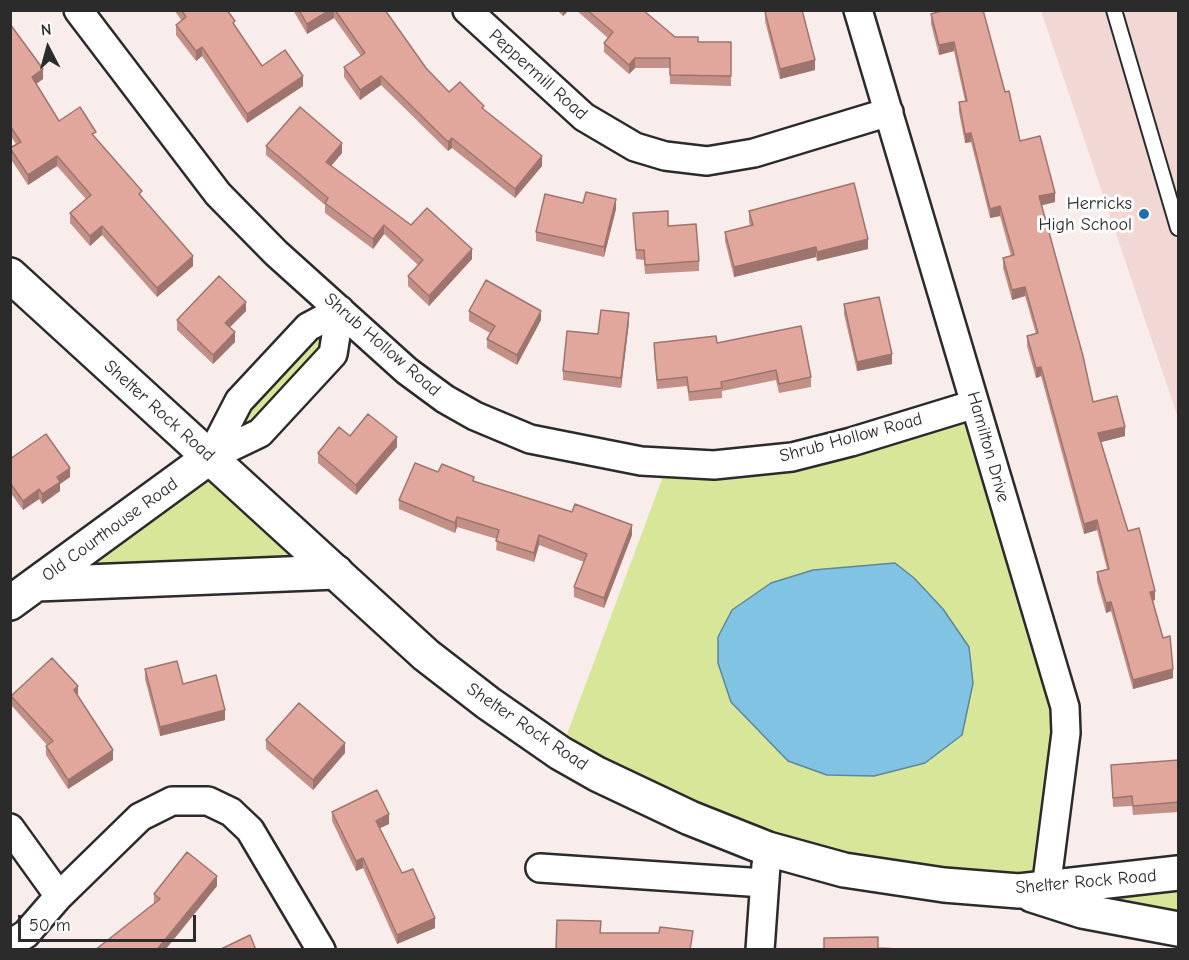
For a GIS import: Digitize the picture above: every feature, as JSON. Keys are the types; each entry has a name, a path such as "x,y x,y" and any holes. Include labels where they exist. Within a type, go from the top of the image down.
{"main road":[{"name":"Shelter Rock Road","path":"10,275 426,654 488,703 560,753 597,774 690,818 768,849 844,870 944,885 1032,890 1179,873"},
{"name":"Old Courthouse Road","path":"10,603 210,457"},
{"path":"37,584 336,572"},
{"path":"1032,890 1082,911 1179,929"}],"street":[{"name":"Shrub Hollow Road","path":"78,10 218,194 276,252 407,371 445,399 475,416 530,439 641,461 714,465 792,457 851,442 975,404"},
{"name":"Peppermill Road","path":"466,10 584,117 635,147 665,156 707,161 754,153 889,112"},
{"name":"Hamilton Drive","path":"858,10 1067,717 1032,890"},
{"path":"210,457 260,433 333,354 340,310"},
{"path":"210,457 239,401 308,327 340,310"},
{"path":"10,944 26,934 59,896 140,817 155,807 172,801 208,801 231,812 250,830 321,950"},
{"path":"10,828 59,896"},
{"path":"760,950 768,849"},
{"path":"540,868 764,884"}],"lane":[{"path":"1114,10 1179,228"}],"shaded area":[{"name":"Herricks High School","path":"1041,11 1178,11 1178,418"}],"green space":[{"path":"340,310 333,354 210,457 239,401"},
{"path":"975,404 1068,718 1046,887 1178,871 1178,929 844,870 560,753 668,463 714,465"},
{"path":"210,457 336,572 37,584"}],"water":[{"path":"895,563 914,578 943,609 969,647 973,683 962,735 925,763 874,776 827,775 788,761 731,702 718,663 718,637 732,610 771,583 813,570"}],"building":[{"path":"181,10 227,10 235,21 233,23 262,66 285,50 303,76 247,114 202,47 196,51 176,25 186,17"},
{"path":"299,10 330,10 307,24"},
{"path":"335,10 385,10 426,68 449,92 460,82 484,106 482,108 542,156 515,189 452,138 448,142 381,76 360,90 344,67 365,53"},
{"path":"587,10 643,10 675,37 698,37 698,42 731,42 731,76 670,75 670,58 635,58 629,65 604,43 613,32"},
{"path":"802,10 815,60 780,69 765,12"},
{"path":"941,10 983,10 1005,92 1009,91 1020,141 1040,136 1055,193 1039,196 1083,356 1093,402 1117,396 1125,427 1098,433 1128,531 1139,528 1155,591 1150,592 1163,638 1170,636 1173,669 1133,680 1111,602 1106,603 1097,572 1109,569 1097,520 1084,524 1041,367 1036,368 1027,336 1038,333 1025,287 1012,290 1003,258 1014,255 1000,206 990,209 971,133 965,134 959,102 967,101 954,42 939,45 931,14"},
{"path":"10,24 43,69 32,77 59,121 80,107 96,132 92,134 142,191 139,194 193,256 157,288 102,226 90,236 70,213 91,195 57,156 28,175 10,148 21,142 10,126"},
{"path":"300,107 342,143 326,162 411,225 427,208 472,249 429,296 408,276 423,260 384,225 373,239 325,203 328,198 266,146"},
{"path":"854,183 868,239 817,252 816,247 734,267 725,232 753,225 749,211"},
{"path":"586,192 616,199 604,247 536,232 545,194 583,203"},
{"path":"668,211 668,226 696,224 699,261 645,265 644,250 636,250 633,213"},
{"path":"219,276 246,302 225,323 235,332 213,355 177,320"},
{"path":"486,280 541,311 517,355 487,339 495,326 469,311"},
{"path":"879,297 892,354 857,362 844,304"},
{"path":"601,310 629,313 621,378 563,371 567,331 598,334"},
{"path":"801,326 811,377 779,384 776,370 721,382 722,388 689,392 687,377 657,380 654,343 716,336 717,343"},
{"path":"368,414 397,437 356,485 318,453 339,427 350,436"},
{"path":"46,434 70,468 57,477 60,482 42,494 39,489 23,501 10,483 10,459"},
{"path":"415,463 438,472 442,464 474,477 473,481 572,512 575,504 632,525 604,598 574,587 587,554 539,535 534,553 496,541 499,530 457,517 455,523 399,500"},
{"path":"52,658 78,686 74,690 113,750 68,780 46,746 53,741 11,696"},
{"path":"177,661 183,684 216,675 225,710 160,727 145,669"},
{"path":"299,703 345,743 313,780 266,740"},
{"path":"1179,760 1179,802 1133,806 1132,796 1113,798 1111,765"},
{"path":"377,790 389,814 376,821 402,873 413,869 435,918 397,935 363,858 356,861 332,812"},
{"path":"187,852 217,876 159,947 156,950 95,950 160,899 154,894"},
{"path":"557,920 601,921 600,933 659,933 660,927 693,931 690,950 556,950"},
{"path":"250,935 256,950 219,950"},
{"path":"878,937 878,948 920,950 824,950 824,938"}],"place":[{"name":"Herricks High School","path":"1144,214"}]}
